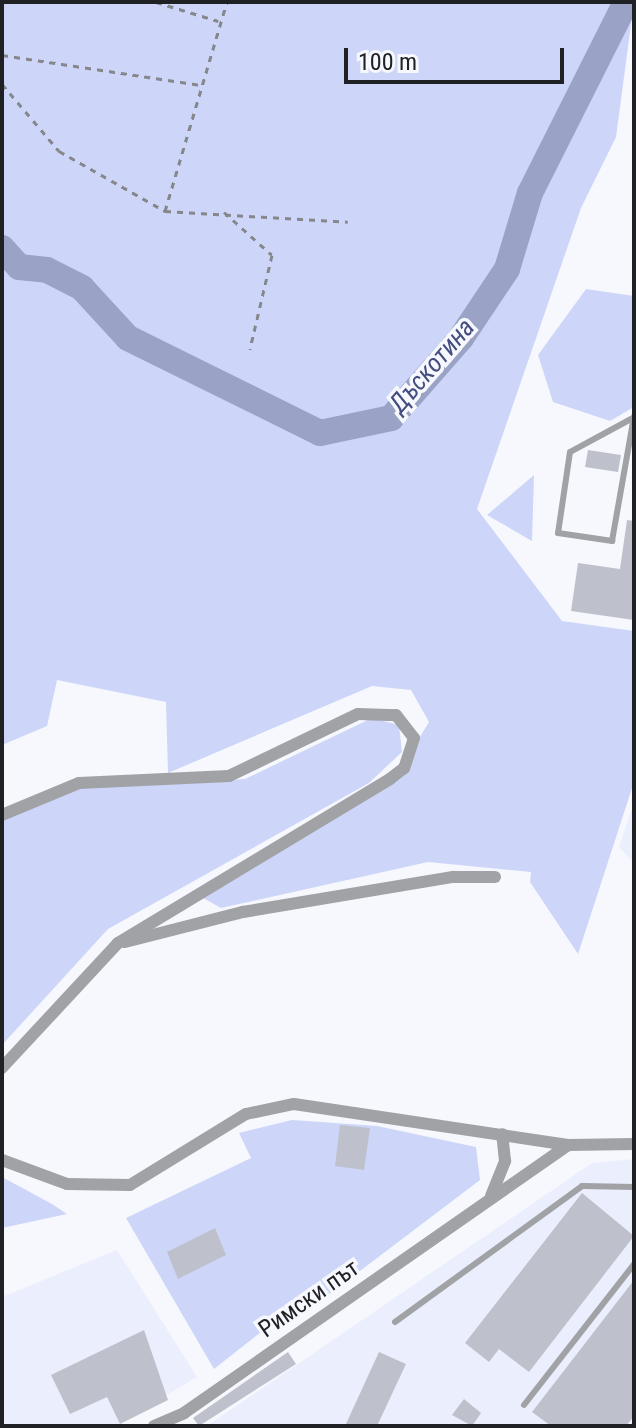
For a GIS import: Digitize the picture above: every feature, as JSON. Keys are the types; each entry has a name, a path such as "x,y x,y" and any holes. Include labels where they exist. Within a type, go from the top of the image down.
{"street":[{"path":"2,815 79,783 229,776 358,714 396,715 408,724 412,752 390,779 118,943 2,1068"},
{"path":"118,943 243,912 453,877 495,877"},
{"path":"2,1160 67,1184 130,1185 246,1114 294,1104 568,1145 634,1144"},
{"name":"Римски път","path":"486,1202 503,1172 502,1134"},
{"name":"Римски път","path":"154,1426 184,1413 568,1145"}],"lane":[{"path":"633,418 612,541 558,533 570,452 633,418"},
{"path":"395,1322 582,1186 634,1187"},
{"path":"524,1405 634,1264"}],"path":[{"path":"156,2 218,21"},
{"path":"165,211 218,21 227,2"},
{"path":"2,55 201,85"},
{"path":"2,84 59,151 165,211 224,212 348,222"},
{"path":"224,212 272,255 250,349"}],"shaded area":[{"path":"2,2 634,2 616,137 581,208 477,509 562,621 634,631 634,782 578,954 530,882 531,872 428,862 221,908 196,894 398,773 429,722 411,690 372,686 168,773 166,702 57,680 47,726 2,745"},
{"path":"586,289 634,296 634,407 610,421 553,402 538,355"},
{"path":"534,475 532,541 487,515"},
{"path":"372,718 399,725 402,752 369,783 108,929 2,1045 2,817 82,788 245,779"},
{"path":"634,802 634,863 619,847"},
{"path":"292,1120 377,1126 476,1147 480,1180 319,1302 313,1291 214,1369 126,1218 251,1158 239,1133"},
{"path":"634,1159 634,1426 207,1426 592,1163"},
{"path":"2,1177 52,1204 67,1214 2,1228"},
{"path":"117,1250 197,1377 115,1426 2,1426 2,1297"}],"building":[{"path":"588,450 621,455 618,472 585,467"},
{"path":"627,520 634,521 634,620 571,611 578,563 620,569"},
{"path":"340,1125 370,1128 364,1170 335,1166"},
{"path":"582,1193 634,1236 529,1372 499,1349 489,1362 465,1343"},
{"path":"215,1228 226,1255 178,1279 167,1252"},
{"path":"634,1280 634,1416 626,1426 551,1426 532,1412"},
{"path":"144,1330 168,1400 120,1424 107,1397 70,1414 51,1375"},
{"path":"288,1352 296,1364 199,1426 193,1418"},
{"path":"379,1352 406,1364 377,1426 345,1426"},
{"path":"464,1399 481,1413 472,1426 452,1415"}],"waterway":[{"name":"Дъскотина","path":"2,248 19,267 47,270 82,288 128,338 320,433 391,418 461,338 507,269 530,193 626,2"}]}
